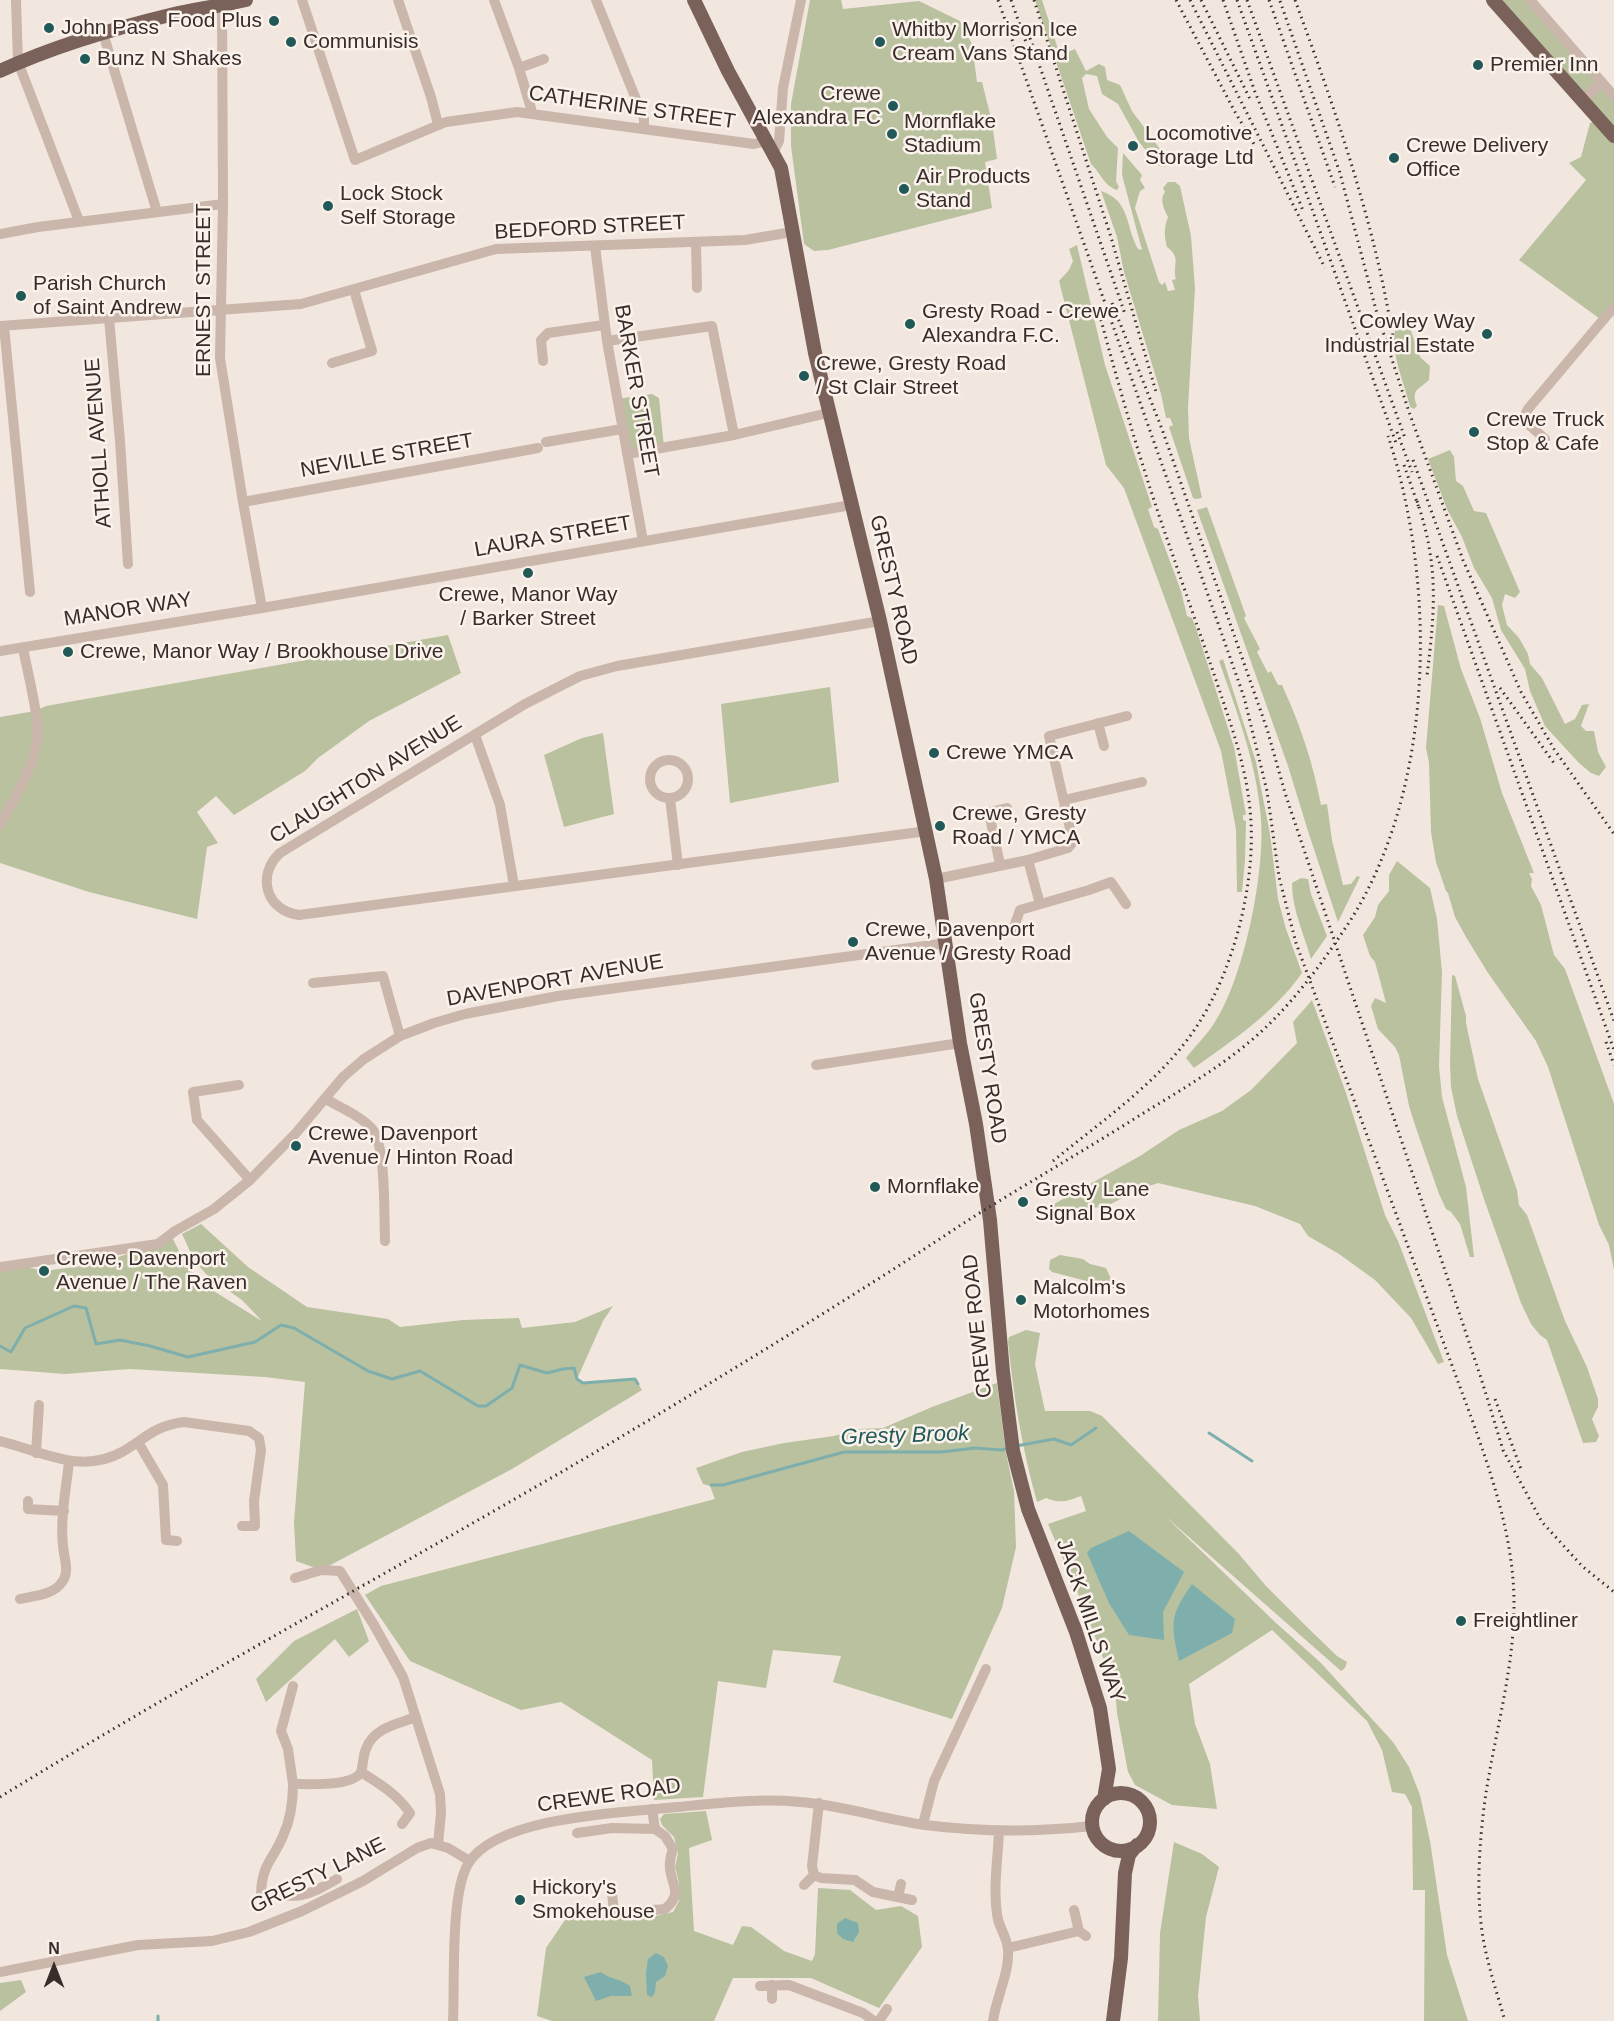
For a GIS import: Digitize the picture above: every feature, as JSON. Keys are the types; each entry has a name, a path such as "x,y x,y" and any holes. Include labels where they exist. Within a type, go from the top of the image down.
{"main road":[{"path":"0,71 18,62 103,33 171,15 243,0"},
{"name":"GRESTY ROAD","path":"694,0 728,70 782,168 792,232 828,413 880,621 927,831 986,1194"},
{"path":"1493,0 1614,136"},
{"name":"CREWE ROAD","path":"986,1194 1012,1448 1033,1523"},
{"name":"JACK MILLS WAY","path":"1033,1523 1070,1615 1089,1669 1102,1716 1109,1769 1104,1798"},
{"name":"JACK MILLS WAY","path":"1109,1769 1124,1793"},
{"path":"1113,2021 1121,1958 1125,1873 1129,1855 1137,1845 1148,1831 1150,1821 1148,1811 1134,1796 1124,1793 1104,1798 1096,1806 1092,1826 1101,1842 1116,1850 1127,1850 1137,1845"},
{"path":"1116,1850 1125,1873"}],"street":[{"path":"16,0 18,62 79,221"},
{"name":"CATHERINE STREET","path":"302,0 355,160 438,124 518,112 532,112 770,146"},
{"path":"398,0 438,124"},
{"path":"494,0 519,68 532,112"},
{"path":"596,0 644,118 644,129"},
{"path":"770,146 779,141 783,88 801,0"},
{"path":"1530,0 1614,96"},
{"name":"ERNEST STREET","path":"222,5 224,204 220,358 262,608"},
{"path":"103,33 157,212"},
{"path":"519,68 544,59"},
{"path":"1582,99 1602,82"},
{"path":"0,234 79,221 224,204"},
{"name":"BEDFORD STREET","path":"2,326 301,304 496,249 696,243 745,240 792,232"},
{"path":"696,243 697,288"},
{"name":"BARKER STREET","path":"595,246 604,325 642,541"},
{"path":"332,363 372,351 354,290"},
{"path":"1545,439 1527,423 1525,415 1528,409 1614,308"},
{"name":"ATHOLL AVENUE","path":"109,318 128,564"},
{"path":"543,361 541,340 548,333 604,325"},
{"path":"2,326 30,592"},
{"path":"607,341 712,326 734,435"},
{"path":"627,454 734,435 828,413"},
{"name":"NEVILLE STREET","path":"243,502 622,429"},
{"name":"LAURA STREET","path":"262,608 851,505"},
{"name":"MANOR WAY","path":"0,651 262,608"},
{"name":"CLAUGHTON AVENUE","path":"880,621 608,668 580,676 525,704 280,853 268,868 266,888 276,905 286,912 299,915 927,831"},
{"path":"0,825 26,774 37,739 23,648"},
{"path":"936,879 1028,860 1068,848 1073,842 1049,736 1127,716"},
{"path":"1098,723 1104,746"},
{"path":"475,735 500,805 514,886"},
{"path":"1064,800 1142,782"},
{"path":"670,798 678,865"},
{"path":"1000,864 985,814 1007,808"},
{"path":"1028,860 1040,904"},
{"path":"1014,927 1020,910 1110,882 1126,904"},
{"name":"DAVENPORT AVENUE","path":"0,1267 158,1244 175,1231 214,1209 250,1180 296,1133 350,1071 400,1036 434,1023 465,1014 558,996 947,943"},
{"path":"313,983 383,976 400,1036"},
{"path":"816,1065 960,1043"},
{"path":"239,1085 193,1092 197,1120 250,1180"},
{"path":"326,1099 366,1123 378,1138 384,1241"},
{"path":"36,1453 39,1405"},
{"path":"0,1441 69,1462 103,1459 120,1453 157,1429 184,1422 249,1431 256,1435 260,1442 254,1502 261,1527 242,1526"},
{"path":"138,1442 164,1485 166,1540"},
{"path":"20,1599 52,1591 64,1579 66,1571 62,1544 69,1462"},
{"path":"28,1509 64,1511"},
{"path":"296,1578 321,1570 340,1571 374,1625 403,1677 440,1794 438,1844 470,1861 462,1877 459,1896 453,2021"},
{"path":"923,1824 934,1781 987,1669"},
{"path":"293,1686 281,1731 288,1749 293,1784 293,1809 283,1837 266,1864 261,1893 288,1897 309,1895 338,1879"},
{"path":"293,1784 339,1783 353,1778 361,1772 366,1746 375,1733 416,1717"},
{"path":"361,1772 389,1789 402,1802 410,1813 402,1824"},
{"name":"CREWE ROAD","path":"470,1861 480,1850 500,1838 563,1820 745,1800 819,1803 923,1824 999,1831 1092,1826"},
{"path":"814,1875 812,1866 819,1803"},
{"path":"652,1809 655,1829"},
{"path":"577,1833 612,1828 655,1829 665,1836 673,1849 670,1870 675,1884 675,1898 665,1909 610,1913 612,1893"},
{"path":"993,2021 1008,1948 999,1928 996,1911 999,1831"},
{"name":"GRESTY LANE","path":"0,1972 138,1945 212,1941 249,1932 302,1911 363,1881 417,1848 438,1844"},
{"path":"804,1885 814,1875"},
{"path":"814,1875 821,1878 855,1880 873,1892 912,1900"},
{"path":"898,1897 901,1884"},
{"path":"1008,1948 1083,1934 1074,1910"},
{"path":"772,1999 766,1985 789,1985 863,2013 876,2021 887,2009"}],"green space":[{"name":"Mornflake Stadium","path":"810,0 841,0 843,9 919,1 960,21 972,44 977,82 982,82 992,122 997,159 985,162 992,208 828,250 814,251 804,244 791,146 791,104"},
{"path":"1035,0 1042,0 1060,55 1075,49 1086,71 1099,64 1105,67 1107,80 1120,85 1132,111 1163,153 1170,158 1169,164 1165,167 1159,166 1139,142 1118,104 1102,94 1097,76 1086,74 1082,78 1089,109 1107,137 1118,148 1116,181 1119,187 1117,190 1105,182 1091,164"},
{"path":"1493,0 1530,0 1614,96 1614,308 1603,321 1519,260 1586,180 1569,163 1581,157 1590,123 1599,119"},
{"path":"1123,153 1142,175 1140,180 1145,188 1140,191 1135,208 1159,282 1162,285 1165,282 1168,291 1175,290 1172,280 1176,279 1176,262 1165,239 1168,217 1163,204 1162,198 1165,192 1163,188 1168,182 1175,182 1180,186 1191,236 1195,288 1188,407 1189,438 1202,498 1193,498 1169,427 1173,425 1170,418 1166,418 1161,394 1124,272 1117,237 1101,191 1118,201 1126,215 1138,249 1142,250 1122,175"},
{"path":"1077,245 1105,365 1152,507 1148,509 1154,527 1158,529 1181,591 1187,616 1192,618 1195,625 1234,747 1246,815 1243,815 1243,820 1246,821 1242,892 1237,892 1236,829 1221,751 1124,488 1106,465 1059,281 1069,270 1073,261 1069,249"},
{"path":"1398,322 1409,325 1420,357 1430,366 1429,380 1415,393 1417,406 1414,409 1410,407 1395,353 1395,331"},
{"path":"652,394 659,398 664,447 627,454 617,399"},
{"path":"1450,450 1454,457 1456,481 1463,486 1474,511 1486,513 1520,592 1515,598 1505,594 1502,605 1507,625 1519,638 1528,654 1530,664 1542,678 1565,724 1575,719 1582,705 1589,704 1581,726 1586,731 1594,731 1598,752 1606,767 1599,776 1591,773 1579,763 1545,726 1530,691 1525,669 1501,630 1492,598 1474,568 1462,537 1447,509 1428,459"},
{"path":"1207,507 1246,616 1244,618 1260,649 1257,652 1268,673 1271,671 1278,685 1282,685 1295,714 1310,759 1321,805 1327,804 1332,840 1343,885 1351,884 1357,876 1360,877 1338,922 1288,766 1197,510"},
{"path":"1438,605 1444,606 1461,669 1480,718 1502,793 1534,873 1529,873 1532,879 1531,886 1541,905 1554,955 1565,969 1614,1104 1614,1270 1609,1245 1599,1225 1548,1067 1536,1041 1488,973 1455,917 1436,862 1431,832 1429,763 1426,748"},
{"path":"448,635 461,673 369,721 318,758 305,771 234,815 216,796 197,812 218,843 207,847 197,919 89,892 0,863 0,717 35,711 46,706"},
{"path":"1223,659 1256,762 1270,834 1278,899 1302,973 1266,1013 1194,1068 1186,1058 1215,1022 1235,979 1250,924 1260,867 1259,799 1245,738 1219,661"},
{"path":"830,687 839,782 730,803 721,704"},
{"path":"603,733 614,814 564,827 544,755 582,738"},
{"path":"1397,861 1430,888 1437,919 1442,972 1439,1066 1442,1097 1466,1187 1474,1257 1470,1257 1460,1224 1446,1209 1439,1194 1409,1106 1399,1055 1395,1047 1378,1029 1371,1006 1375,998 1386,1003 1375,962 1370,956 1363,935 1375,917 1378,905 1389,891 1389,875"},
{"path":"1301,878 1308,879 1311,894 1327,936 1311,959 1296,912 1293,893 1292,883"},
{"path":"1452,975 1455,976 1466,1016 1478,1079 1517,1190 1519,1205 1527,1215 1565,1321 1587,1367 1598,1399 1598,1407 1592,1419 1599,1436 1596,1442 1583,1443 1547,1340 1531,1324 1521,1303 1457,1116 1451,1087 1450,1064"},
{"path":"1312,1000 1346,1093 1385,1215 1398,1241 1444,1362 1438,1364 1411,1318 1375,1280 1339,1254 1308,1236 1300,1224 1255,1206 1158,1183 1138,1190 1105,1207 1054,1210 1054,1204 1140,1156 1179,1130 1222,1111 1251,1090 1297,1043 1293,1022"},
{"path":"201,1224 248,1267 307,1307 388,1319 400,1327 463,1320 519,1318 522,1328 575,1322 613,1306 603,1321 577,1379 583,1383 635,1379 642,1390 512,1469 321,1570 296,1561 294,1522 305,1382 265,1377 130,1369 65,1374 0,1369 0,1267 18,1265 44,1271 97,1264 173,1239 186,1265 204,1285 262,1321 242,1300 209,1277 195,1262 182,1234"},
{"path":"1060,1255 1083,1259 1090,1264 1106,1268 1111,1279 1119,1283 1121,1290 1052,1272 1049,1269 1050,1260"},
{"path":"1026,1330 1040,1333 1035,1364 1045,1411 1090,1411 1102,1416 1238,1553 1266,1586 1337,1656 1347,1662 1341,1671 1165,1516 1320,1662 1393,1742 1409,1767 1420,1795 1430,1841 1447,1955 1468,2021 1424,2021 1425,1890 1413,1890 1412,1807 1405,1794 1392,1792 1382,1750 1367,1721 1272,1630 1189,1684 1195,1724 1210,1764 1217,1809 1172,1805 1135,1785 1128,1772 1117,1713 1114,1676 1102,1656 1086,1612 1048,1524 1086,1511 1081,1496 1064,1501 1046,1498 1037,1502 1027,1462 1019,1423 1008,1342 1009,1337"},
{"path":"997,1383 1006,1453 1014,1491 1016,1547 1002,1608 952,1719 833,1682 841,1656 773,1650 766,1688 718,1681 703,1797 654,1800 652,1760 561,1702 521,1710 410,1661 365,1595 381,1586 715,1499 710,1486 703,1484 696,1468 742,1452 784,1443 834,1436 859,1429 883,1428"},
{"path":"357,1609 369,1641 349,1657 335,1639 266,1702 256,1679 294,1641"},
{"path":"706,1811 712,1840 689,1848 694,1931 733,1945 742,1926 751,1927 784,1951 812,1961 815,1954 818,1888 850,1890 876,1910 901,1906 918,1916 922,1947 879,2008 811,1978 733,1978 714,2021 552,2021 537,2016 546,1948 569,1914 579,1919 655,1916 673,1912 679,1901 679,1883 675,1867 678,1853 674,1837 662,1825 660,1819 664,1814"},
{"path":"1174,1842 1202,1854 1219,1867 1206,1917 1198,1996 1200,2021 1158,2021 1160,1933"},
{"path":"21,1980 26,1992 0,2011 0,1983"}],"water":[{"path":"1129,1531 1184,1572 1163,1612 1164,1640 1129,1635 1109,1603 1087,1553 1091,1548"},
{"path":"1192,1584 1235,1619 1232,1633 1179,1661 1174,1638 1174,1621 1179,1605"},
{"path":"845,1918 858,1923 859,1932 853,1942 843,1939 837,1933 837,1924"},
{"path":"656,1953 664,1957 668,1966 665,1976 656,1982 652,1997 647,1995 646,1973 648,1959"},
{"path":"601,1972 630,1986 632,1996 611,1996 596,2001 584,1977"}],"waterway":[{"name":"Gresty Brook","path":"0,1346 11,1352 25,1328 74,1306 86,1308 96,1344 120,1340 188,1357 255,1342 281,1325 294,1328 368,1371 392,1379 420,1371 478,1406 486,1406 512,1388 520,1365 547,1373 574,1368 577,1379 583,1383 635,1379 638,1384"},
{"name":"Gresty Brook","path":"1016,1446 1054,1439 1071,1445 1096,1428"},
{"name":"Gresty Brook","path":"1209,1433 1252,1461"},
{"name":"Gresty Brook","path":"711,1485 723,1485 844,1452 941,1452 975,1448 1001,1450 1009,1448"},
{"path":"158,2016 158,2021"}],"railway":[{"path":"998,0 1244,697 1267,791 1279,877 1296,943 1474,1425 1501,1511 1513,1577 1513,1626 1507,1678 1484,1807 1479,1889 1485,1948 1505,2021"},
{"path":"1011,0 1028,48"},
{"path":"1034,0 1110,234 1156,392"},
{"path":"1176,0 1254,144"},
{"path":"1190,0 1325,268"},
{"path":"1201,0 1250,99"},
{"path":"1223,0 1255,92 1304,213"},
{"path":"1237,0 1396,443"},
{"path":"1247,0 1405,438"},
{"path":"1269,0 1335,187"},
{"path":"1295,0 1340,127 1366,213 1394,345"},
{"path":"1280,1 1340,173 1376,310 1409,412 1463,560 1521,692 1554,749 1614,834"},
{"path":"1030,38 1125,314"},
{"path":"1112,303 1162,429 1267,729 1285,793 1503,1450 1542,1522 1582,1566 1614,1592"},
{"path":"1053,1161 1149,1082 1183,1046 1197,1026 1223,976 1233,947 1241,918 1251,858 1247,786 1232,727 1152,493 1101,320"},
{"path":"1397,432 1412,472"},
{"path":"0,1797 149,1708 524,1494 708,1384 853,1295 978,1214 1190,1085 1236,1053 1264,1029 1288,1004 1331,950 1350,921 1378,868 1399,810 1412,748 1419,684 1420,619 1415,555 1404,494 1388,436"},
{"path":"1413,460 1614,1021"},
{"path":"1404,465 1419,508"},
{"path":"1417,501 1432,567 1432,630 1427,676"},
{"path":"1437,556 1614,1050"},
{"path":"1500,688 1554,763"},
{"path":"1606,1042 1614,1065"},
{"path":"1495,1399 1521,1469"}],"place":[{"name":"Food Plus","path":"274,21"},
{"name":"John Pass","path":"49,28"},
{"name":"Communisis","path":"291,42"},
{"name":"Whitby Morrison Ice Cream Vans Stand","path":"880,42"},
{"name":"Bunz N Shakes","path":"85,59"},
{"name":"Premier Inn","path":"1478,65"},
{"name":"Crewe Alexandra FC","path":"893,106"},
{"name":"Mornflake Stadium","path":"892,134"},
{"name":"Locomotive Storage Ltd","path":"1133,146"},
{"name":"Crewe Delivery Office","path":"1394,158"},
{"name":"Air Products Stand","path":"904,189"},
{"name":"Lock Stock Self Storage","path":"328,206"},
{"name":"Parish Church of Saint Andrew","path":"21,296"},
{"name":"Gresty Road - Crewe Alexandra F.C.","path":"910,324"},
{"name":"Cowley Way Industrial Estate","path":"1487,334"},
{"name":"Crewe, Gresty Road / St Clair Street","path":"804,376"},
{"name":"Crewe Truck Stop & Cafe","path":"1474,432"},
{"name":"Crewe, Manor Way / Barker Street","path":"528,573"},
{"name":"Crewe, Manor Way / Brookhouse Drive","path":"68,652"},
{"name":"Crewe YMCA","path":"934,753"},
{"name":"Crewe, Gresty Road / YMCA","path":"940,826"},
{"name":"Crewe, Davenport Avenue / Gresty Road","path":"853,942"},
{"name":"Crewe, Davenport Avenue / Hinton Road","path":"296,1146"},
{"name":"Mornflake","path":"875,1187"},
{"name":"Gresty Lane Signal Box","path":"1023,1202"},
{"name":"Crewe, Davenport Avenue / The Raven","path":"44,1271"},
{"name":"Malcolm's Motorhomes","path":"1021,1300"},
{"name":"Freightliner","path":"1461,1621"},
{"name":"Hickory's Smokehouse","path":"520,1900"}]}
